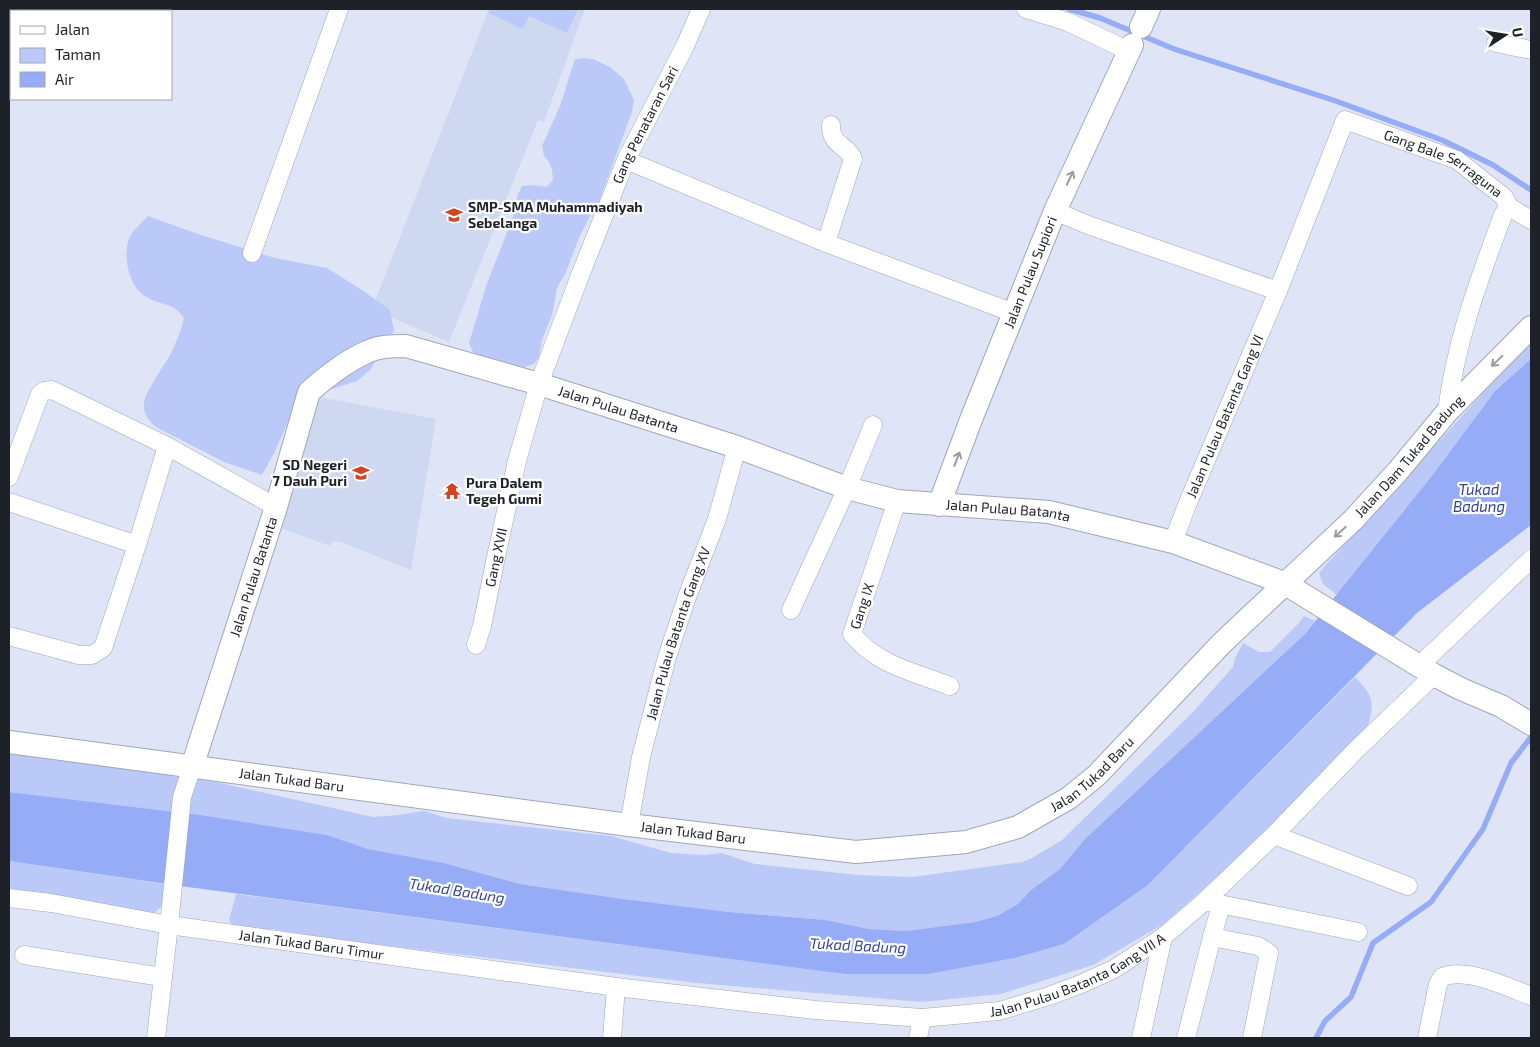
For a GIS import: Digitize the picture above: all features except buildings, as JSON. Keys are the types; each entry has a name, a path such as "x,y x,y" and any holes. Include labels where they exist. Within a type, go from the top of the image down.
{"street":[{"path":"252,253 339,9"},
{"name":"Gang Penataran Sari","path":"539,384 626,160 701,9"},
{"path":"1026,9 1068,22 1138,33"},
{"name":"Jalan Pulau Supiori","path":"939,504 1055,211 1138,33"},
{"path":"1496,43 1531,50"},
{"name":"Gang Bale Serraguna","path":"1344,120 1457,160 1504,197 1509,207 1531,220"},
{"name":"Jalan Pulau Batanta Gang VI","path":"1173,542 1278,291 1344,120"},
{"path":"826,243 853,160 851,155 835,142 830,130 831,125"},
{"path":"626,160 826,243 1014,313"},
{"path":"1447,412 1453,371 1464,330 1482,272 1504,215 1509,207"},
{"path":"1055,211 1088,225 1278,291"},
{"name":"Jalan Dam Tukad Badung","path":"1284,584 1353,520 1447,412 1531,327"},
{"name":"Jalan Pulau Batanta","path":"192,767 276,506 309,392 323,379 368,351 389,346 406,346 539,384 737,447 847,488 897,501 1049,512 1173,542 1284,584 1426,671"},
{"name":"Gang XVII","path":"476,645 482,626 517,461 539,384"},
{"path":"9,477 40,394 48,390 166,446 276,506"},
{"path":"791,610 847,488 873,425"},
{"path":"9,636 79,655 92,655 103,648 137,545 166,446"},
{"name":"Jalan Pulau Batanta Gang XV","path":"629,825 641,757 667,657 687,597 717,520 737,447"},
{"name":"Gang IX","path":"897,501 852,634 862,647 883,661 950,686"},
{"path":"9,502 137,545"},
{"name":"Jalan Pulau Batanta Gang VII A","path":"616,987 815,1010 922,1018 999,1010 1049,996 1114,969 1213,903 1531,559"},
{"name":"Jalan Tukad Baru","path":"9,742 629,825 856,852 966,842 1018,826 1069,798 1097,775 1222,643 1284,584"},
{"path":"1426,671 1511,711 1531,724"},
{"path":"156,1038 182,797 192,767"},
{"path":"1274,835 1408,886"},
{"name":"Jalan Tukad Baru Timur","path":"9,898 170,917 616,987"},
{"path":"1186,1038 1212,937 1213,903 1358,932"},
{"path":"1141,1038 1163,937"},
{"path":"1212,937 1258,946 1269,953 1252,1038"},
{"path":"24,955 162,977"},
{"path":"1427,1038 1438,984 1442,977 1458,973 1531,996"},
{"path":"612,1038 616,987"},
{"path":"918,1038 922,1018"}],"shaded area":[{"name":"SMP-SMA Muhammadiyah Sebelanga","path":"489,9 585,9 544,122 538,120 449,342 372,309"},
{"name":"SD Negeri 7 Dauh Puri","path":"319,397 436,419 411,570 341,542 332,541 330,546 280,528"}],"green space":[{"path":"490,9 578,9 567,33 529,16 523,29 489,13"},
{"path":"575,59 593,59 610,67 624,79 634,100 632,112 597,207 591,214 579,238 566,272 557,288 552,315 542,340 539,357 534,364 525,367 488,360 473,352 469,343 487,283 512,220 518,194 522,186 547,187 553,180 552,170 544,156 542,146 560,106"},
{"path":"148,216 275,258 327,268 390,310 394,331 370,370 357,381 329,390 296,405 262,475 224,462 156,427 145,413 145,398 172,350 184,318 170,306 151,299 139,291 134,285 128,269 127,251 130,236"},
{"path":"1531,344 1531,359 1495,391 1431,477 1337,595 1323,584 1319,573 1324,567 1482,394"},
{"path":"1304,616 1315,621 1305,634 1084,840 1060,869 1031,890 1018,904 997,916 975,922 906,931 869,929 826,920 729,912 623,899 520,884 444,863 368,849 327,835 201,815 9,792 9,754 180,774 373,817 424,811 447,818 611,836 671,853 705,855 722,853 755,864 858,875 912,877 1022,862 1062,840 1192,713 1233,667 1235,658 1243,643 1259,652 1270,652"},
{"path":"1355,677 1366,689 1371,699 1372,704 1368,726 1246,852 1162,925 1093,965 1001,994 922,1002 697,983 323,938 272,929 235,929 229,920 236,894 844,974 929,974 1015,958 1064,944 1148,885"},
{"path":"9,861 163,884 164,904 153,914 9,892"}],"water":[{"name":"Tukad Badung","path":"1531,359 1531,525 1417,613 1148,885 1064,944 1015,958 929,974 844,974 180,886 9,861 9,792 201,815 327,835 368,849 444,863 520,884 623,899 729,912 826,920 869,929 906,931 975,922 997,916 1018,904 1031,890 1060,869 1084,840 1305,634 1431,477 1495,391"}],"waterway":[{"path":"1069,9 1100,18 1174,49 1333,100 1442,140 1493,165 1531,190"},
{"path":"1316,1038 1325,1021 1351,997 1373,943 1431,902 1483,829 1511,763 1531,737"}],"place":[{"name":"SMP-SMA Muhammadiyah Sebelanga","path":"454,215"},
{"name":"SD Negeri 7 Dauh Puri","path":"361,473"},
{"name":"Pura Dalem Tegeh Gumi","path":"452,491"}]}
